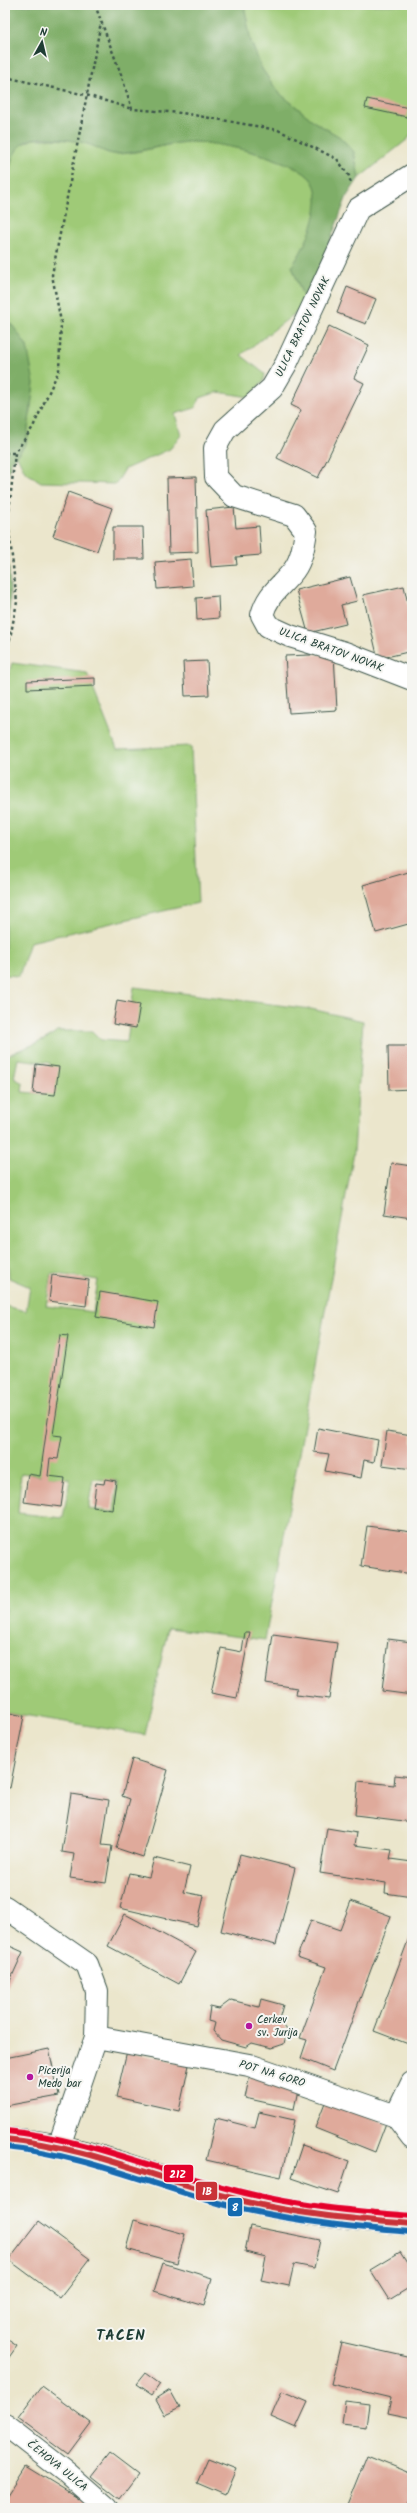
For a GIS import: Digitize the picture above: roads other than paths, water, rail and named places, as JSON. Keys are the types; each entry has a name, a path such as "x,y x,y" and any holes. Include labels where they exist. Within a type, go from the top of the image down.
{"main road":[{"path":"5,2139 59,2146 223,2196 295,2213 412,2224"}],"street":[{"name":"ULICA BRATOV NOVAK","path":"412,175 358,209 289,358 272,388 225,430 215,448 216,476 234,496 294,515 306,531 303,550 295,569 266,601 262,615 268,626 412,679"},
{"path":"5,1907 87,1964 97,1991 96,2037 59,2146"},
{"name":"POT NA GORO","path":"96,2037 249,2065 396,2116"},
{"path":"412,2083 396,2116 412,2137"},
{"name":"ČEHOVA ULICA","path":"5,2425 67,2473 107,2508"}],"place":[{"name":"Cerkev sv. Jurija","path":"249,2026"},
{"name":"Picerija Medo bar","path":"30,2077"}],"district":[{"name":"TACEN","path":"121,2336"}]}
